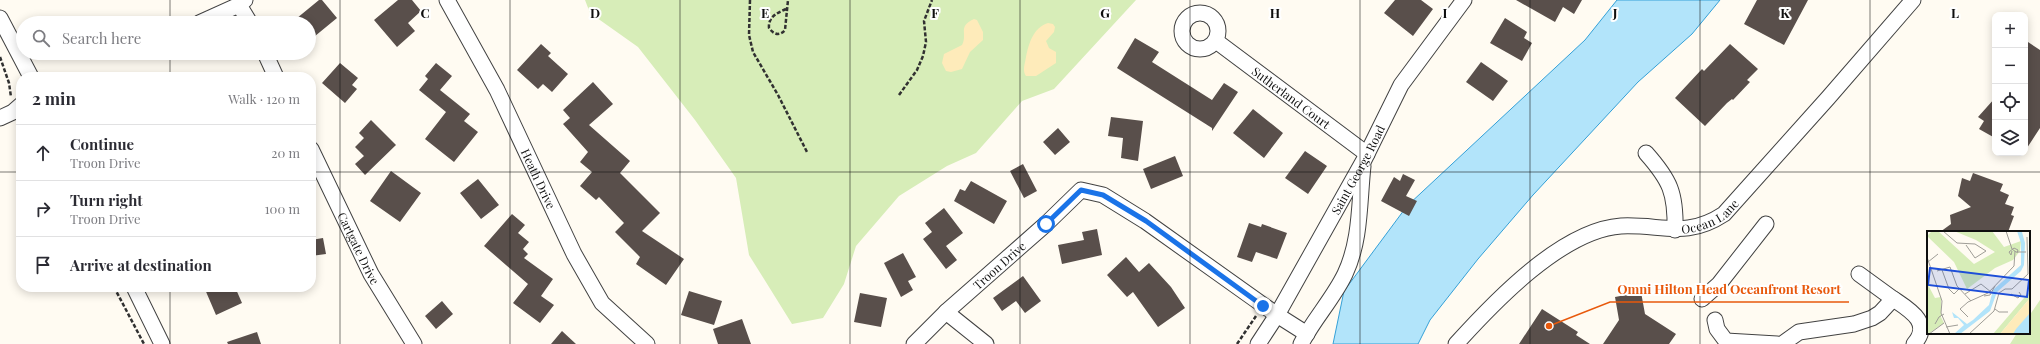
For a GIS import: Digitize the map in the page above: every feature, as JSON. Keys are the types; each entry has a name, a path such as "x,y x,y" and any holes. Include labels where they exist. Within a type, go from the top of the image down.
{"street":[{"name":"Heath Drive","path":"447,0 497,90 574,254 602,303 647,344"},
{"name":"Saint George Road","path":"1258,344 1277,315 1365,157 1401,85 1464,0"},
{"name":"Ocean Lane","path":"1456,344 1509,290 1554,254 1582,237 1604,228 1622,226 1674,230 1690,229 1705,224 1724,214 1913,0"},
{"path":"213,16 242,2 247,16"},
{"path":"0,18 16,48"},
{"name":"Sutherland Court","path":"1216,41 1365,157"},
{"path":"22,60 28,72"},
{"path":"268,60 274,72"},
{"path":"0,118 16,109"},
{"path":"1646,153 1663,172 1672,190 1675,203 1674,230"},
{"path":"1304,339 1344,276 1353,255 1357,237 1365,157"},
{"name":"Cartgate Drive","path":"316,159 371,274 414,344"},
{"name":"Troon Drive","path":"914,344 946,312 1046,224 1081,190 1103,195 1146,221 1277,315 1304,339"},
{"path":"1702,299 1719,284 1766,224"},
{"path":"1859,274 1893,299 1914,312 1921,327 1920,337 1914,344"},
{"path":"136,292 162,344"},
{"path":"1782,344 1799,332 1854,324 1872,318 1880,313 1893,299"},
{"path":"946,312 986,344"},
{"path":"1715,320 1717,329 1726,341 1777,344"}],"path":[{"path":"750,0 749,35 753,52 778,95 807,152"},
{"path":"786,9 778,12 771,19 769,28 772,32 777,34 782,33 785,30 788,0"},
{"path":"899,95 917,70 923,56 926,42 924,21 932,0"},
{"path":"0,57 9,83 11,100 16,104"},
{"path":"117,292 144,344"}],"green space":[{"path":"585,0 1136,0 1054,89 1022,101 976,153 947,166 899,196 856,246 844,284 823,318 792,324 749,255 736,178 695,120 638,47 590,13"},
{"path":"2040,300 2040,344 2010,344 2016,334 2030,334 2030,315"}],"sand":[{"path":"974,19 977,20 983,32 983,40 970,52 962,69 951,72 946,71 942,63 944,54 962,45 964,41 964,28"},
{"path":"1048,23 1053,24 1055,27 1054,32 1046,41 1049,48 1056,52 1056,63 1036,76 1026,76 1024,67 1030,41 1039,28"}],"water":[{"path":"1617,0 1720,0 1692,34 1638,82 1533,195 1478,259 1430,320 1418,344 1333,344 1344,291 1407,206 1585,40"}],"building":[{"path":"319,0 322,0 337,18 316,35 316,16 300,16"},
{"path":"398,0 412,0 421,11 408,23 415,31 397,47 374,20"},
{"path":"1395,0 1421,0 1433,9 1413,36 1384,13"},
{"path":"1516,0 1582,0 1574,14 1563,7 1555,22"},
{"path":"1757,0 1808,0 1784,45 1744,24"},
{"path":"1505,18 1527,32 1524,38 1532,43 1522,61 1490,43"},
{"path":"1135,38 1159,52 1152,62 1212,100 1224,83 1238,92 1212,131 1212,128 1117,68"},
{"path":"2028,42 2040,50 2040,128 2028,146"},
{"path":"541,44 551,53 548,56 568,74 552,92 543,84 538,89 517,70"},
{"path":"1730,44 1758,69 1747,80 1750,82 1705,126 1675,98 1702,69 1704,71"},
{"path":"1481,62 1508,81 1493,101 1466,82"},
{"path":"340,63 358,78 352,85 357,89 345,103 322,83"},
{"path":"436,63 452,76 440,90 470,114 464,121 478,132 454,162 425,139 446,112 419,90 428,79 425,76"},
{"path":"593,82 613,104 589,125 630,161 620,173 660,213 642,231 684,259 666,285 636,264 640,257 615,232 624,223 599,197 596,200 580,186 592,172 580,162 588,152 563,124 570,118 563,110"},
{"path":"1992,101 1992,136 1979,129 1984,121 1978,117"},
{"path":"1253,109 1283,133 1264,158 1233,133"},
{"path":"1111,117 1143,121 1138,161 1121,158 1123,138 1108,136"},
{"path":"371,120 396,145 365,175 355,164 364,156 355,147 364,138 359,133"},
{"path":"1058,128 1070,142 1055,155 1043,142"},
{"path":"1305,151 1327,166 1308,194 1285,178"},
{"path":"1175,156 1183,176 1151,189 1143,169"},
{"path":"1023,164 1037,191 1024,198 1010,171"},
{"path":"391,171 421,193 400,222 370,201"},
{"path":"1973,173 2003,184 2000,191 2009,195 2005,204 2014,207 2011,215 2014,216 2008,231 1941,231 1951,224 1950,215 1971,207 1958,196 1962,178 1970,181"},
{"path":"1403,174 1415,180 1406,196 1417,201 1409,216 1381,201 1394,177 1400,181"},
{"path":"478,179 499,205 481,219 460,193"},
{"path":"971,181 1007,201 994,224 954,201 960,189 965,191"},
{"path":"944,208 963,233 946,246 957,260 946,269 923,239 932,232 925,223"},
{"path":"512,214 525,225 518,233 529,242 523,249 528,254 524,258 553,279 541,296 554,305 540,323 513,303 528,284 484,246"},
{"path":"1249,223 1261,227 1262,224 1287,233 1277,259 1256,252 1252,262 1237,257"},
{"path":"1097,229 1102,255 1062,264 1058,245 1084,240 1082,232"},
{"path":"323,238 326,254 316,255 316,239"},
{"path":"903,253 916,277 908,281 913,290 901,297 884,263"},
{"path":"1126,257 1139,272 1149,263 1171,287 1185,308 1158,327 1133,292 1127,297 1107,275"},
{"path":"1023,276 1041,301 1025,313 1016,301 1002,311 993,298"},
{"path":"689,291 722,301 714,325 681,315"},
{"path":"206,292 237,292 242,303 216,315"},
{"path":"1641,292 1645,314 1676,334 1669,344 1603,344 1619,320 1615,297"},
{"path":"860,293 887,298 881,327 854,322"},
{"path":"442,301 453,314 436,329 425,316"},
{"path":"1542,309 1578,332 1576,335 1590,344 1519,344"},
{"path":"742,319 751,344 718,344 713,329"},
{"path":"562,331 576,344 551,344"},
{"path":"257,332 261,344 228,344 227,342"}],"place":[{"name":"Omni Hilton Head Oceanfront Resort","path":"1549,326"}],"route":[{"path":"1046,224 1081,190 1103,195 1146,221 1263,306"}]}
